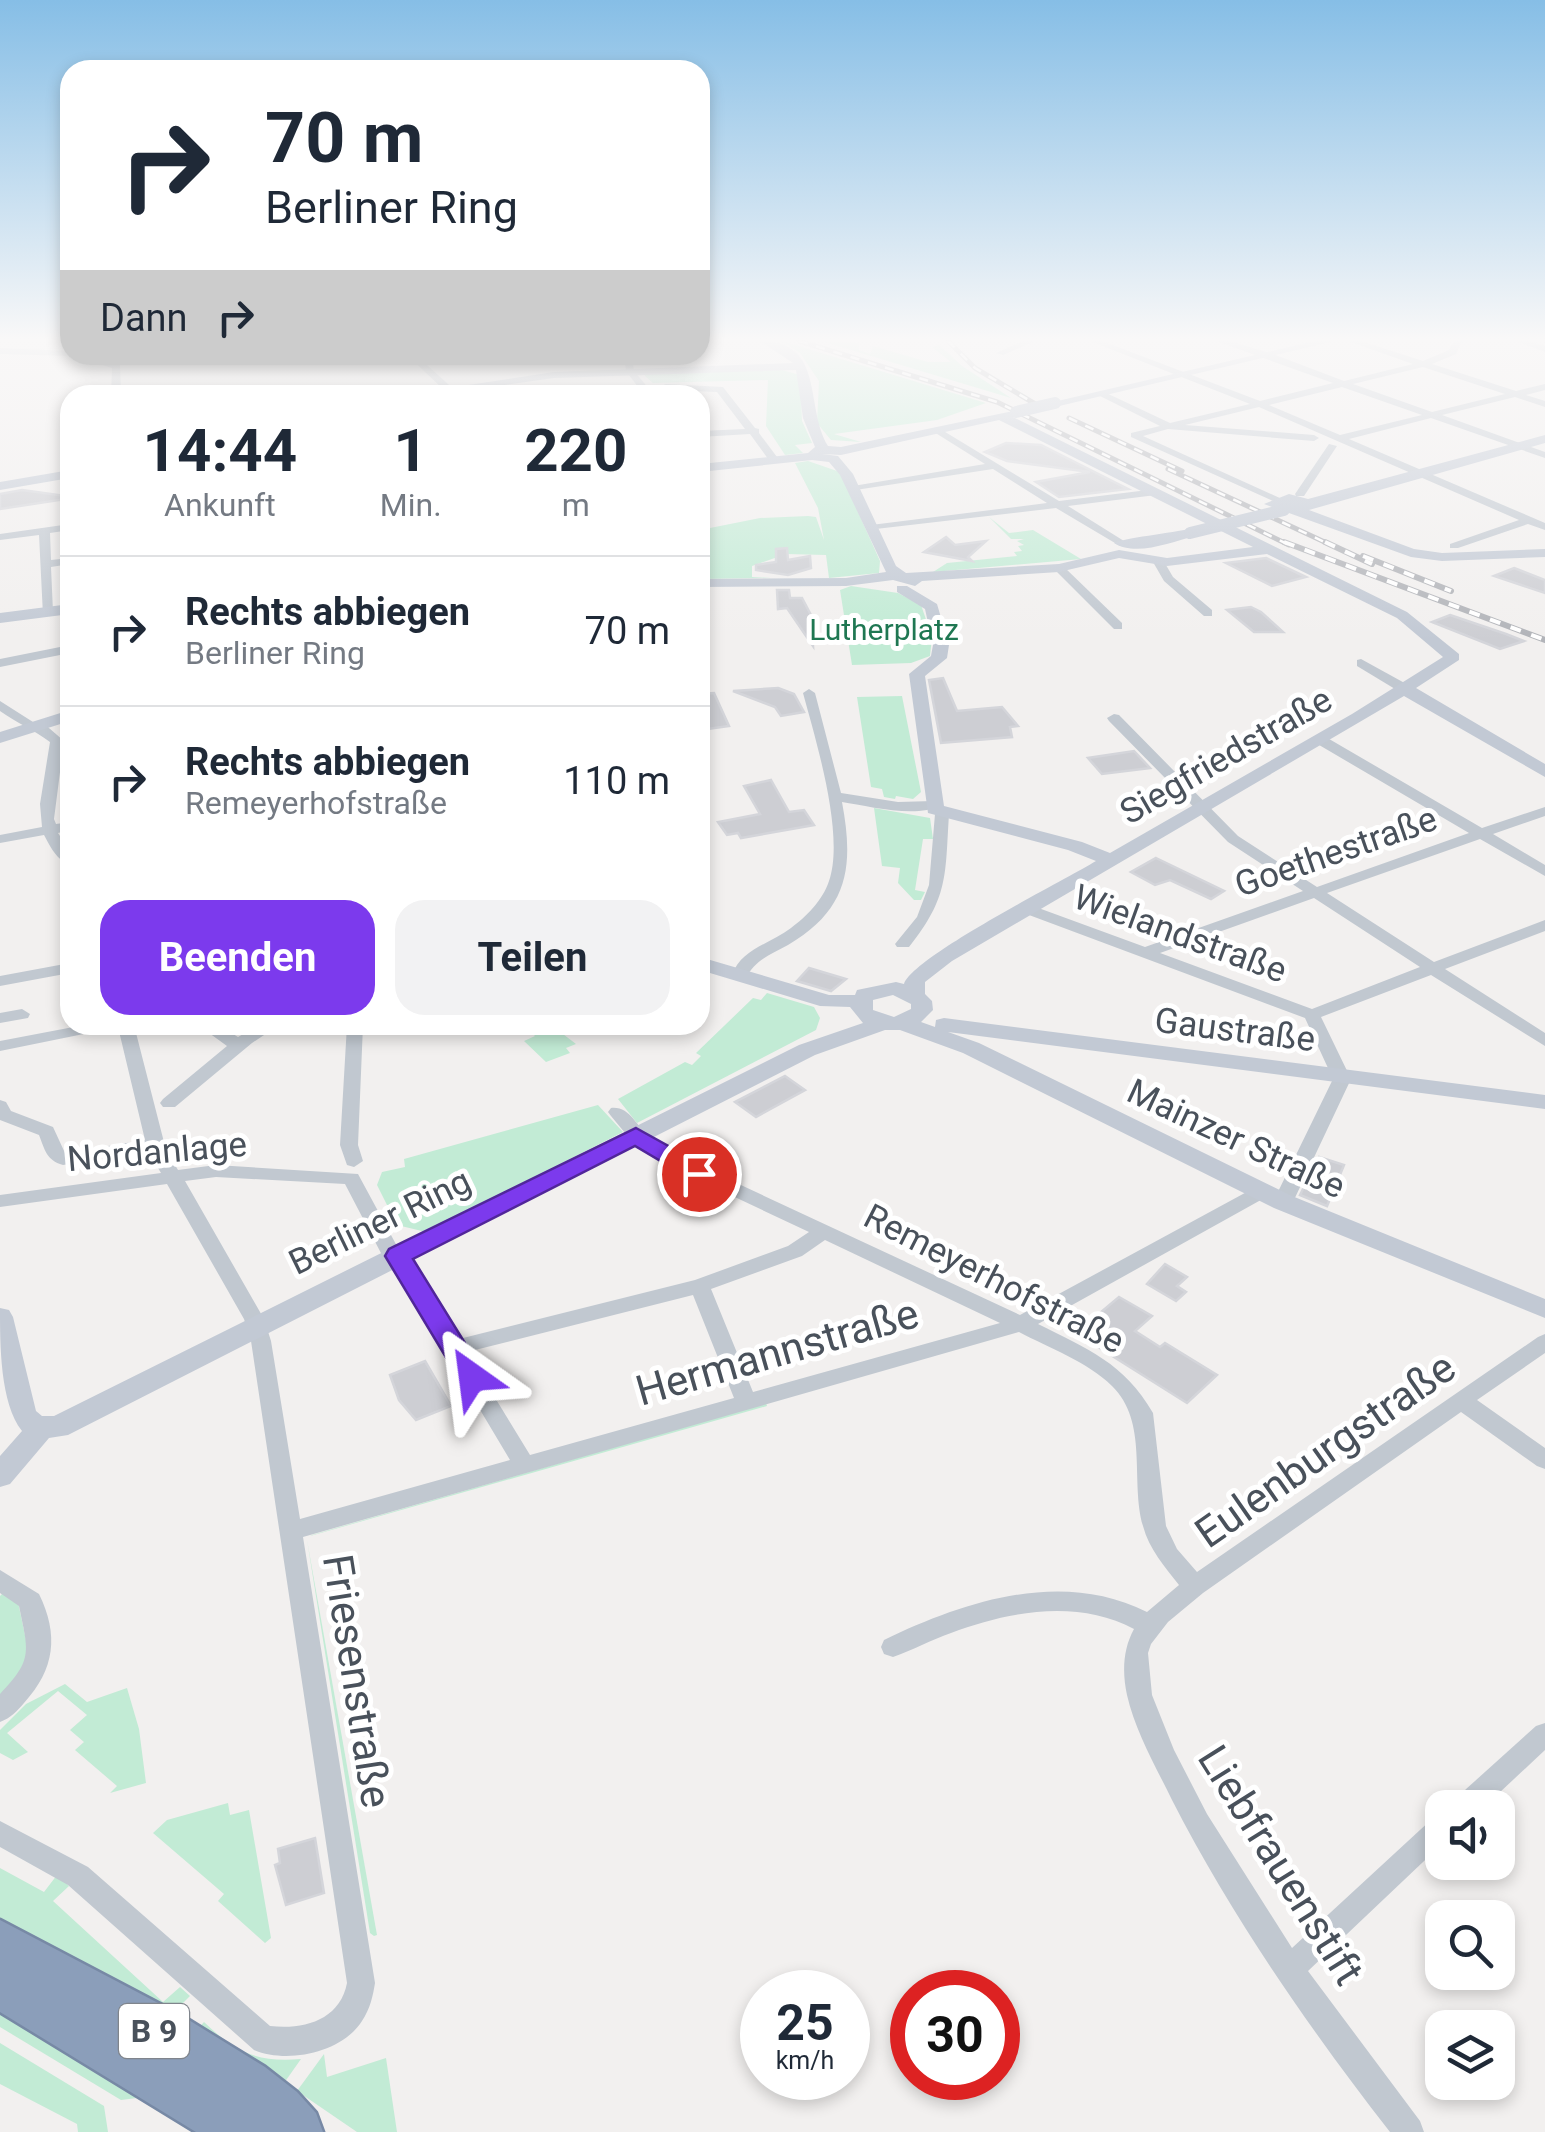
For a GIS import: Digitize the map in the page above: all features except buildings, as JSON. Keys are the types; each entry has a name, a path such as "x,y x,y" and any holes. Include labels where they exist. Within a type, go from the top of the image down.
{"highway":[{"name":"B 9","path":"0,1944 277,2106 297,2132"},
{"name":"B 9","path":"0,1984 245,2132"}],"street":[{"path":"762,440 776,461"},
{"path":"819,440 853,489 901,581 934,610 942,652 917,674 938,810 937,885 924,918 903,944"},
{"path":"710,467 827,454 889,440"},
{"path":"953,440 1120,548"},
{"path":"1058,440 1269,550"},
{"path":"1146,440 1410,554 1442,557 1545,553"},
{"path":"1292,505 1337,440"},
{"path":"1338,440 1545,527"},
{"path":"1504,440 1545,455"},
{"path":"710,584 901,581 1058,568 1120,548 1142,550 1190,533 1539,440"},
{"path":"853,489 993,466"},
{"path":"0,486 60,476"},
{"path":"871,528 1156,492"},
{"path":"1454,546 1545,513"},
{"path":"0,537 60,529"},
{"path":"44,531 47,612"},
{"path":"1142,550 1159,562 1168,579 1208,613"},
{"path":"1159,562 1269,550"},
{"name":"Siegfriedstraße","path":"945,957 921,964 885,988 869,992 891,1011 914,980 945,957 1405,689 1453,657 1414,622 1269,550"},
{"path":"44,564 60,562"},
{"path":"1058,568 1118,626"},
{"path":"0,618 60,610"},
{"path":"0,663 60,651"},
{"path":"1361,663 1545,772"},
{"path":"740,975 744,963 792,934 834,888 840,866 833,796 809,693"},
{"path":"0,704 58,744 46,789 47,830 60,851"},
{"path":"0,738 60,718"},
{"path":"1114,718 1233,839 1543,1038"},
{"path":"1319,739 1545,872"},
{"path":"833,796 938,810 1074,846 1110,860"},
{"name":"Goethestraße","path":"1147,952 1545,811"},
{"path":"0,839 60,828"},
{"name":"Wielandstraße","path":"1027,909 1312,1015"},
{"path":"1272,1197 1342,1079 1312,1015 1545,925"},
{"path":"710,966 828,1001 891,1011"},
{"path":"0,981 60,970"},
{"name":"Gaustraße","path":"891,1011 947,1026 1038,1040 1545,1102"},
{"name":"Berliner Ring","path":"0,1476 42,1428 64,1424 891,1011"},
{"name":"Mainzer Straße","path":"891,1011 1272,1197 1545,1309"},
{"path":"0,1018 22,1014"},
{"path":"0,1046 60,1035"},
{"path":"0,1106 4,1115 48,1130 54,1152 63,1159 154,1144 128,1035"},
{"path":"222,1035 238,1045"},
{"path":"169,1102 254,1035"},
{"path":"354,1035 349,1144 352,1168 395,1256 523,1463"},
{"path":"1016,1070 1016,1054 1038,1040"},
{"name":"Remeyerhofstraße","path":"616,1112 636,1136 665,1157 1021,1324 1104,1368 1134,1397 1148,1445 1154,1526 1168,1556 1195,1586"},
{"name":"Friesenstraße","path":"0,1833 78,1876 253,2033 286,2043 324,2033 354,2014 360,2003 361,1983 292,1531 256,1325 178,1180 154,1144"},
{"name":"Nordanlage","path":"0,1200 178,1180 216,1172 352,1168"},
{"name":"Hermannstraße","path":"292,1531 745,1399 1021,1324 1272,1197"},
{"path":"455,1348 700,1286 795,1250 822,1233"},
{"path":"700,1286 745,1399"},
{"path":"0,1317 23,1416 42,1428"},
{"name":"Eulenburgstraße","path":"1150,1624 1195,1586 1545,1342"},
{"path":"1462,1401 1545,1460"},
{"path":"0,1580 26,1594 30,1601 42,1657 30,1680 0,1711"},
{"path":"893,1647 964,1618 1068,1602 1100,1604 1150,1624"},
{"name":"Liebfrauenstift","path":"1150,1624 1135,1654 1137,1688 1178,1788 1291,1968 1408,2132"},
{"path":"1484,1790 1545,1734"},
{"path":"1291,1968 1425,1842"}],"green space":[{"path":"775,440 811,440 795,445 803,453 785,455"},
{"path":"808,461 840,472 880,561 879,573 829,578 826,555 786,554 752,566 752,577 771,578 710,579 710,528 760,518 808,516 816,517 824,540 818,508 795,463"},
{"path":"989,517 1009,533 1033,530 1081,559 933,572 947,563 1017,556 1014,552 1022,551 1018,546 1024,545 1017,541 1024,539 1011,539"},
{"name":"Lutherplatz","path":"851,586 898,593 921,605 932,637 930,656 911,663 852,665 840,590"},
{"path":"902,696 921,792 913,799 884,797 882,789 871,787 857,697"},
{"path":"874,808 930,818 933,839 923,839 915,890 925,892 921,900 914,900 898,883 900,868 882,866"},
{"path":"767,993 814,1007 820,1018 816,1030 637,1123 618,1099 685,1062 692,1065 701,1056 696,1053 753,998 761,1000"},
{"path":"564,1035 576,1044 566,1048 570,1053 546,1062 524,1041 535,1036"},
{"path":"598,1105 623,1132 426,1232 397,1225 377,1185 382,1172 405,1167 404,1159"},
{"path":"766,1403 767,1406 310,1536 312,1535"},
{"path":"307,1540 377,1935 374,1936 370,1933"},
{"path":"4,1592 18,1602 30,1659 0,1699 0,1596"},
{"path":"65,1684 87,1702 127,1688 139,1729 146,1783 110,1793 117,1786 75,1750 84,1742 70,1730 87,1715 58,1691 7,1733 28,1752 13,1760 0,1753 0,1730 26,1704"},
{"path":"228,1803 230,1815 249,1810 271,1938 265,1943 218,1901 224,1894 153,1833 167,1820"},
{"path":"0,1868 44,1892 57,1875 69,1886 53,1901 163,2002 180,1987 190,1996 173,2013 195,2032 204,2022 248,2053 272,2059 301,2059 277,2093 0,1930"},
{"path":"0,2003 144,2088 137,2098 121,2100 0,2027"},
{"path":"0,2043 104,2106 108,2132 78,2132 77,2124 0,2084"},
{"path":"324,2054 327,2077 386,2058 397,2132 357,2132 297,2091"}],"railway":[{"path":"1076,440 1289,545"},
{"path":"1117,440 1182,471"},
{"path":"1168,469 1331,545"},
{"path":"1284,542 1545,640"},
{"path":"1325,542 1372,564"},
{"path":"1363,556 1451,591"}],"route":[{"path":"472,1377 398,1256 636,1136 648,1147 699,1174"}]}
